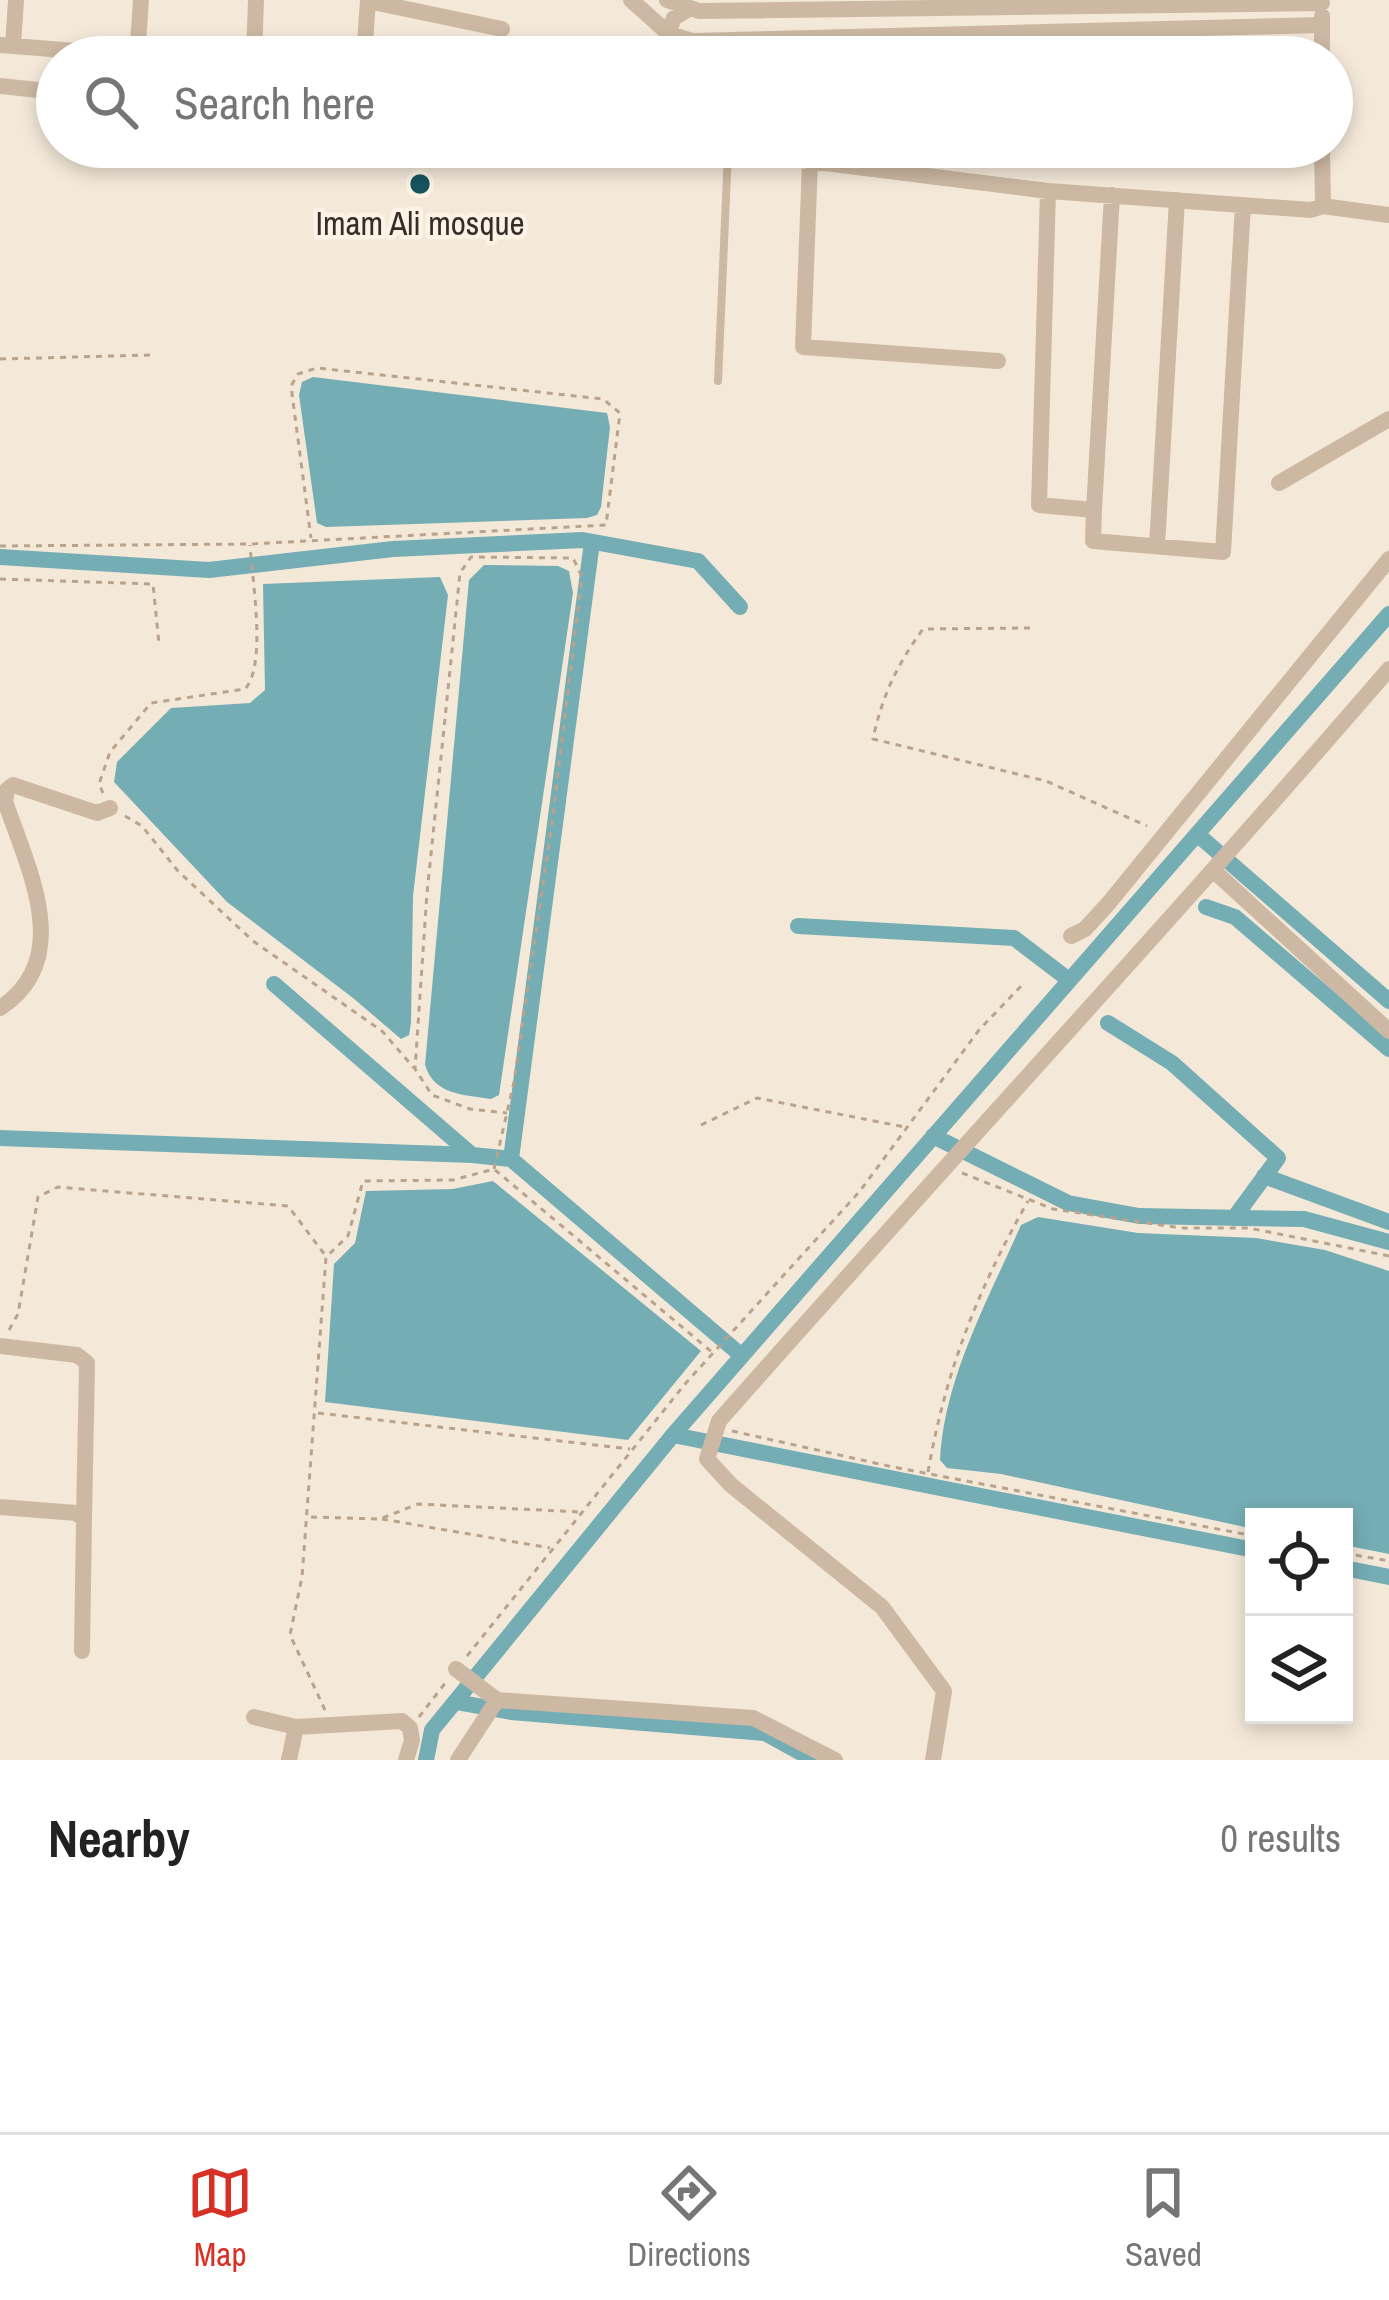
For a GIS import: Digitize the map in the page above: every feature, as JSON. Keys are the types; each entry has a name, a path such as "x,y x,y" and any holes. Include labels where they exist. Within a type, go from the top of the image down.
{"street":[{"path":"7,46 16,0"},
{"path":"138,36 141,0"},
{"path":"255,36 256,0"},
{"path":"632,0 672,36"},
{"path":"667,0 687,10 1322,1 1322,36"},
{"path":"366,36 368,1 502,29"},
{"path":"668,33 674,18 687,10"},
{"path":"687,10 691,36"},
{"path":"1066,36 1322,25"},
{"path":"0,86 36,90"},
{"path":"810,168 803,347 998,361"},
{"path":"859,168 1048,191 1311,210 1323,206 1389,215"},
{"path":"1322,168 1323,206"},
{"path":"1048,191 1039,505 1094,510"},
{"path":"1112,195 1093,541 1223,552 1243,205"},
{"path":"1157,546 1177,200"},
{"path":"1280,483 1389,419"},
{"path":"1071,936 1085,929 1108,904 1389,559"},
{"path":"933,1760 944,1691 882,1607 731,1485 707,1460 718,1420 1214,872 1389,669"},
{"path":"0,1008 22,988 41,954 44,934 40,906 5,801 7,790 14,785 97,813 110,808"},
{"path":"1214,872 1389,1031"},
{"path":"0,1346 77,1355 86,1363 82,1651"},
{"path":"0,1508 76,1513 84,1519"},
{"path":"456,1669 497,1700 753,1718 835,1760"},
{"path":"458,1760 497,1700"},
{"path":"254,1717 296,1727 402,1721 410,1728 412,1740 406,1760"},
{"path":"289,1760 296,1727"}],"lane":[{"path":"718,381 727,168"}],"path":[{"path":"0,359 150,355"},
{"path":"0,546 250,544 606,526 620,413 603,399 317,368 298,374 291,386 311,538"},
{"path":"250,544 254,679 245,689 151,703 110,752 99,784 110,808 142,826 178,871 253,941 382,1031 432,1095 470,1108 507,1113"},
{"path":"415,1070 427,893 460,573 471,557 573,558 582,577 551,830 494,1169"},
{"path":"0,579 153,584 159,644"},
{"path":"1030,628 922,629 896,666 881,699 873,739 1046,781 1165,833"},
{"path":"410,1728 632,1449 860,1191 980,1030 1024,983"},
{"path":"701,1125 757,1098 907,1127"},
{"path":"944,1166 1053,1209 1181,1228 1249,1228 1389,1256"},
{"path":"494,1169 713,1353"},
{"path":"326,1257 348,1236 363,1181 453,1180 494,1169"},
{"path":"0,1346 19,1314 38,1197 58,1187 288,1206 326,1257 308,1516 290,1635 332,1727"},
{"path":"927,1474 941,1397 959,1346 1006,1238 1029,1199"},
{"path":"315,1413 632,1449"},
{"path":"717,1427 927,1474 1245,1534"},
{"path":"380,1519 418,1504 582,1512"},
{"path":"308,1516 380,1519 552,1549"},
{"path":"1353,1554 1389,1561"}],"water":[{"path":"313,377 607,413 610,427 601,507 597,515 587,518 326,527 317,523 299,395 302,382"},
{"path":"484,565 558,566 569,571 573,593 499,1095 491,1099 443,1088 425,1065 469,580"},
{"path":"440,577 448,595 413,896 411,1023 409,1035 401,1039 227,902 114,782 117,762 171,708 250,703 265,690 263,584"},
{"path":"493,1181 701,1351 628,1440 325,1402 334,1264 355,1243 366,1191 453,1189"},
{"path":"1038,1217 1138,1233 1256,1238 1325,1250 1389,1271 1389,1554 1353,1547 1353,1508 1245,1508 1245,1527 1001,1474 947,1468 940,1460 943,1429 959,1369 1021,1225"}],"waterway":[{"path":"0,557 209,570 393,549 583,540 698,561 740,607"},
{"path":"592,542 511,1159 742,1356"},
{"path":"426,1760 432,1730 673,1435 1389,614"},
{"path":"1197,834 1389,1001"},
{"path":"1206,907 1235,917 1389,1049"},
{"path":"798,926 1014,938 1069,980"},
{"path":"274,984 472,1155 511,1159"},
{"path":"1108,1023 1172,1063 1278,1158 1234,1218"},
{"path":"933,1136 1068,1203 1139,1216 1304,1219 1389,1242"},
{"path":"0,1138 472,1155"},
{"path":"1264,1176 1389,1222"},
{"path":"673,1435 1245,1548"},
{"path":"1353,1570 1389,1577"},
{"path":"456,1702 511,1712 765,1733 814,1760"}],"place":[{"name":"Imam Ali mosque","path":"420,184"}]}
